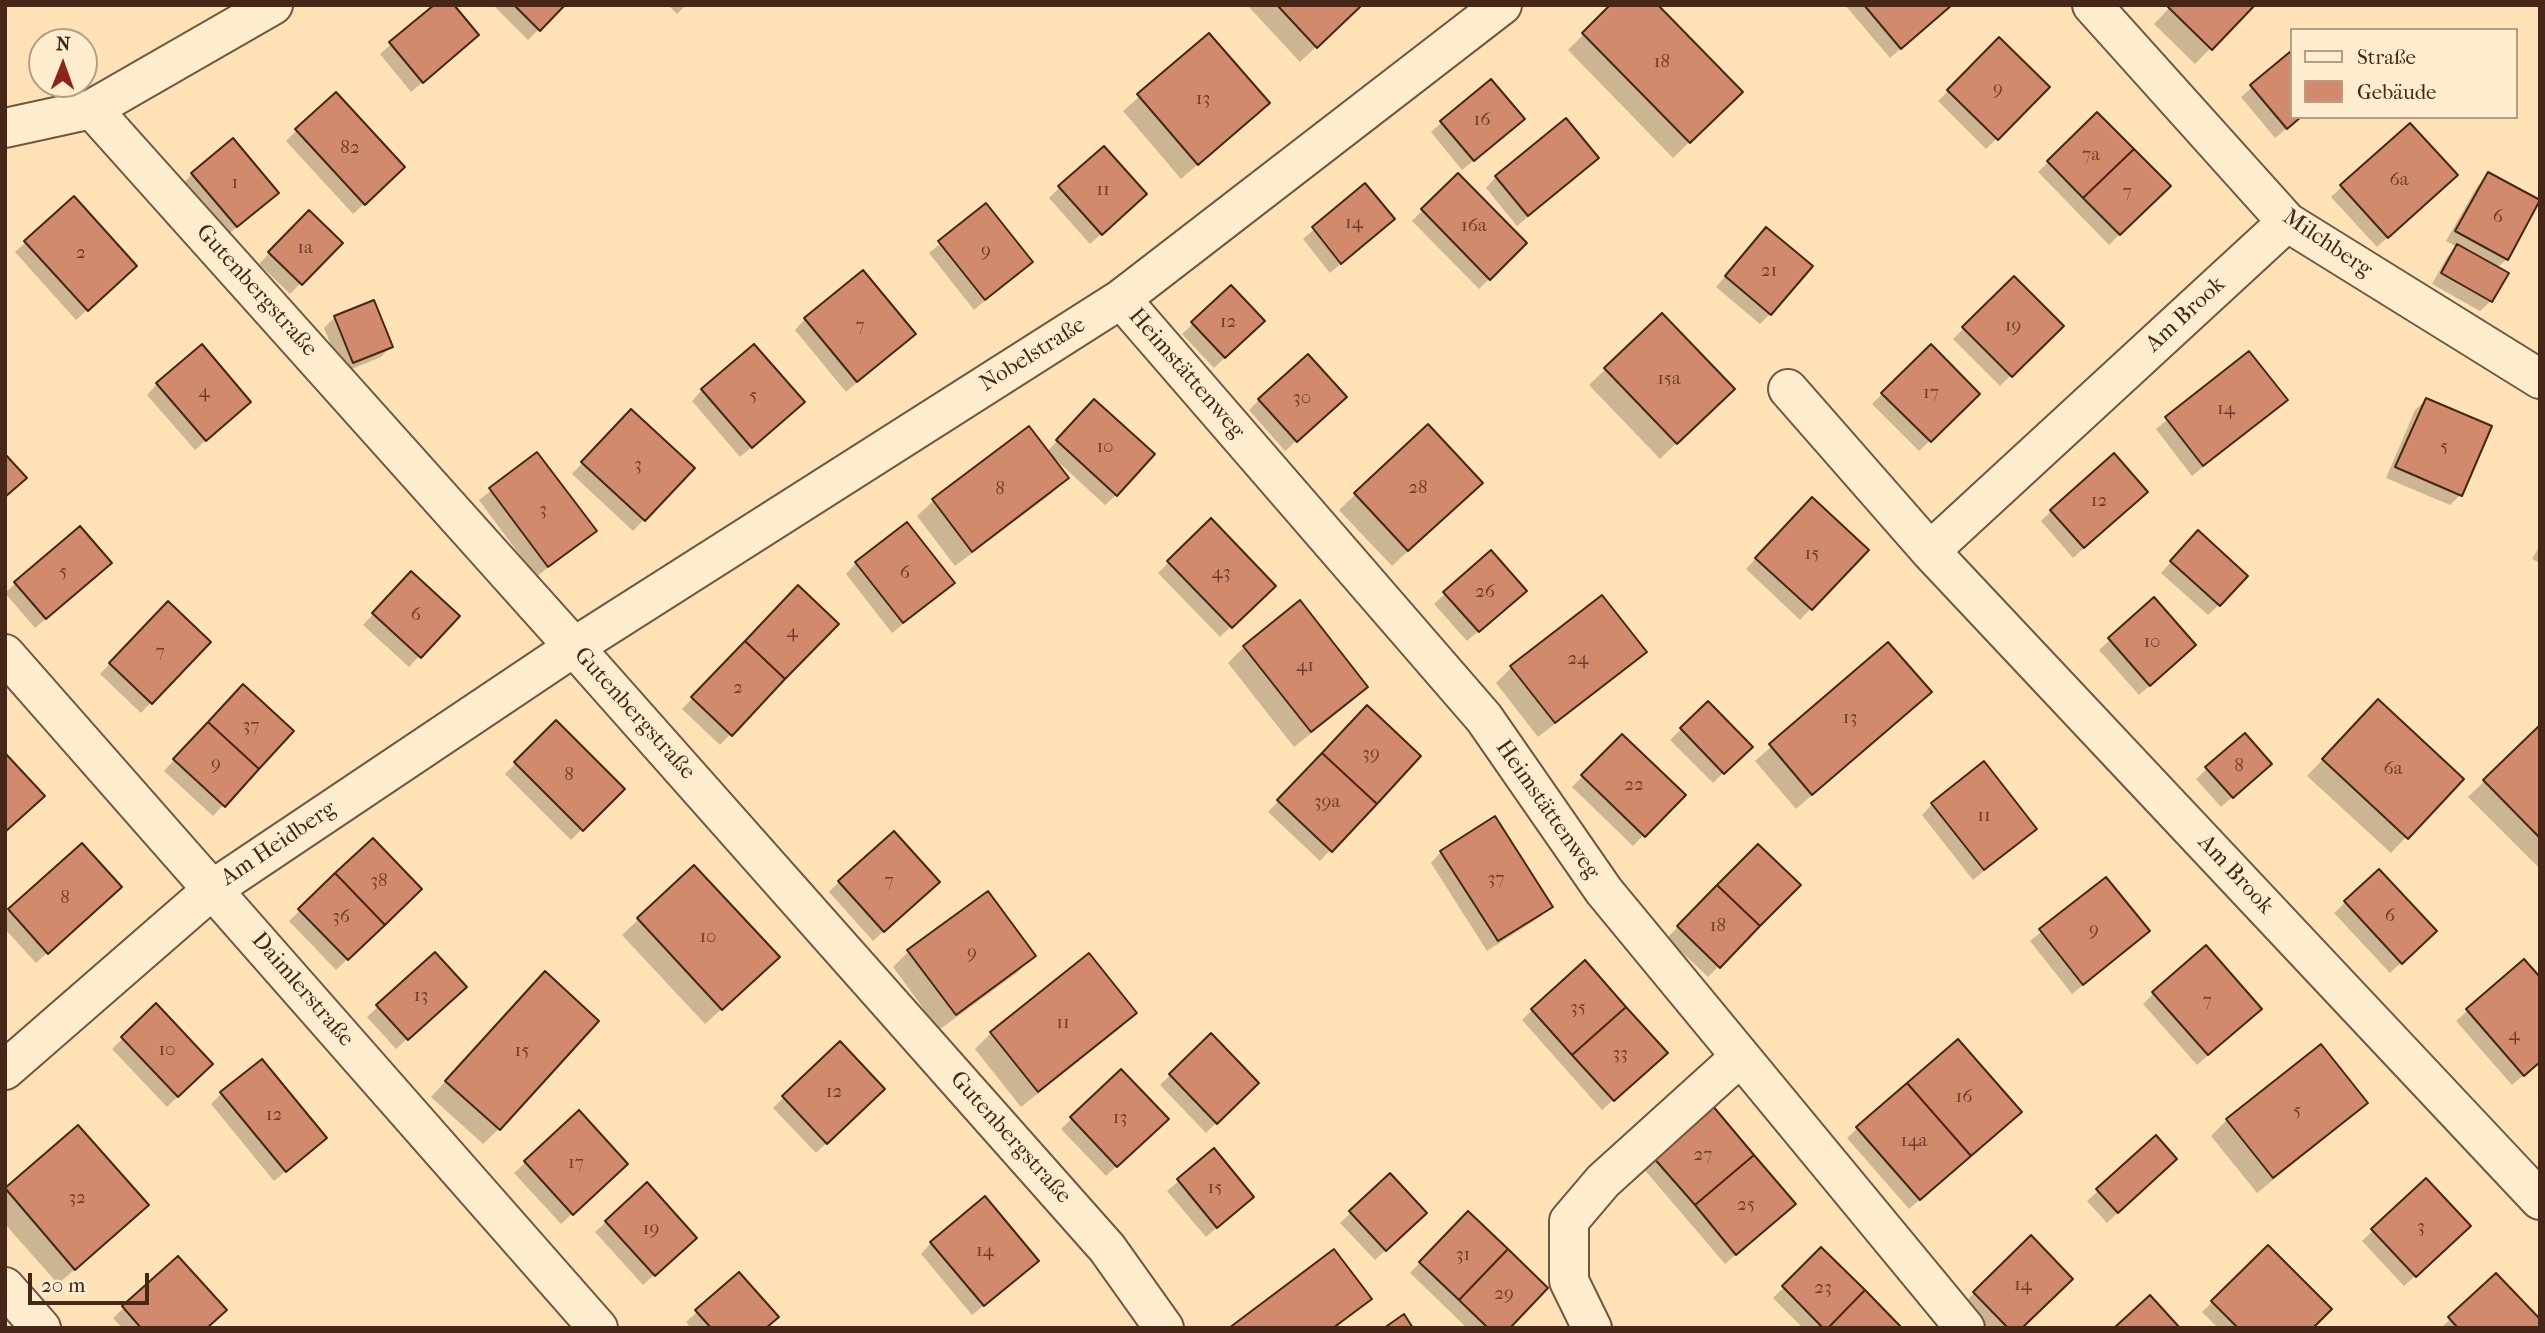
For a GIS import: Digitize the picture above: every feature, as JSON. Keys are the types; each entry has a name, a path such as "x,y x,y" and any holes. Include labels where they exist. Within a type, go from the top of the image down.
{"street":[{"path":"5,128 92,108 273,5"},
{"name":"Nobelstraße","path":"575,647 1121,299 1502,5"},
{"name":"Milchberg","path":"2092,5 2287,222 2540,379"},
{"name":"Gutenbergstraße","path":"92,108 575,647 1107,1248 1164,1328"},
{"name":"Am Brook","path":"1930,551 2287,222"},
{"name":"Heimstättenweg","path":"1121,299 1483,718 1604,891 1965,1328"},
{"name":"Am Brook","path":"1788,389 1930,551 2540,1200"},
{"name":"Am Heidberg","path":"5,1070 213,889 575,647"},
{"name":"Daimlerstraße","path":"5,654 598,1328"},
{"path":"1592,1328 1569,1281 1569,1221 1602,1181 1740,1057"},
{"path":"5,1287 41,1328"}],"building":[{"path":"434,5 454,5 479,35 423,83 389,42"},
{"path":"514,5 565,5 540,31"},
{"path":"1277,5 1362,5 1317,48"},
{"path":"1610,5 1658,5 1743,92 1690,143 1582,33"},
{"path":"1864,5 1952,5 1901,49"},
{"path":"2255,5 2212,50 2168,7"},
{"path":"1209,33 1270,103 1198,165 1137,94"},
{"path":"1999,37 2050,87 1998,140 1947,90"},
{"path":"2290,52 2290,119 2299,119 2287,129 2250,85"},
{"path":"1491,79 1525,119 1474,161 1440,121"},
{"path":"336,92 405,167 365,205 295,129"},
{"path":"2097,112 2134,149 2083,198 2047,161"},
{"path":"1566,118 1599,158 1528,216 1495,176"},
{"path":"2410,123 2458,175 2388,238 2340,185"},
{"path":"233,138 279,193 237,227 191,173"},
{"path":"1104,146 1147,194 1102,235 1058,186"},
{"path":"2134,149 2171,186 2120,235 2083,198"},
{"path":"2488,172 2540,200 2508,260 2455,231"},
{"path":"1458,173 1527,243 1490,280 1421,209"},
{"path":"1365,183 1395,219 1341,264 1312,227"},
{"path":"74,196 137,266 88,311 24,241"},
{"path":"986,203 1033,262 985,300 938,241"},
{"path":"309,210 343,243 302,285 268,252"},
{"path":"1766,227 1813,266 1771,315 1725,276"},
{"path":"2457,244 2509,273 2492,302 2441,273"},
{"path":"863,270 916,334 857,382 804,318"},
{"path":"2014,276 2064,326 2012,377 1962,327"},
{"path":"1231,285 1265,321 1225,358 1191,322"},
{"path":"374,300 393,347 353,363 334,316"},
{"path":"1662,313 1735,389 1677,444 1604,368"},
{"path":"202,344 251,402 206,441 156,383"},
{"path":"754,344 805,402 752,448 701,389"},
{"path":"1931,344 1980,394 1931,442 1881,393"},
{"path":"2249,351 2288,400 2203,466 2165,417"},
{"path":"1308,354 1347,397 1297,442 1258,399"},
{"path":"2426,398 2492,426 2462,496 2395,467"},
{"path":"1094,399 1155,454 1117,496 1056,440"},
{"path":"631,409 695,468 645,521 581,462"},
{"path":"1428,424 1483,483 1408,551 1354,493"},
{"path":"1029,426 1069,478 972,552 932,499"},
{"path":"537,452 597,531 548,567 489,488"},
{"path":"2114,453 2148,492 2084,548 2050,510"},
{"path":"5,454 27,478 5,497"},
{"path":"1812,497 1869,550 1812,610 1755,558"},
{"path":"1211,518 1276,586 1232,628 1167,561"},
{"path":"907,522 955,583 903,623 855,562"},
{"path":"80,526 112,563 46,619 14,582"},
{"path":"2198,530 2248,576 2220,606 2170,561"},
{"path":"1491,550 1527,591 1479,632 1443,592"},
{"path":"411,571 460,616 421,658 372,613"},
{"path":"798,585 839,624 785,679 745,641"},
{"path":"1602,595 1647,652 1555,723 1510,666"},
{"path":"2154,597 2196,645 2150,686 2108,638"},
{"path":"1300,600 1368,687 1311,732 1243,646"},
{"path":"168,601 211,642 152,704 109,663"},
{"path":"745,641 785,679 732,736 691,697"},
{"path":"1888,642 1932,692 1812,795 1769,744"},
{"path":"243,684 294,731 259,769 208,722"},
{"path":"2378,699 2464,779 2408,839 2322,759"},
{"path":"1708,701 1753,747 1724,774 1680,728"},
{"path":"1367,705 1421,756 1377,804 1322,753"},
{"path":"556,720 625,789 583,831 514,762"},
{"path":"208,722 259,769 225,807 173,759"},
{"path":"2540,725 2540,838 2483,780"},
{"path":"2245,733 2272,764 2233,798 2205,767"},
{"path":"1622,734 1686,795 1645,837 1581,775"},
{"path":"5,753 45,796 5,832"},
{"path":"1322,753 1377,804 1332,852 1277,800"},
{"path":"1984,761 2037,829 1984,870 1931,803"},
{"path":"1495,816 1553,907 1498,941 1440,851"},
{"path":"894,831 940,882 884,932 838,881"},
{"path":"373,838 422,889 385,925 335,873"},
{"path":"82,843 122,887 48,954 8,909"},
{"path":"1758,844 1801,885 1760,926 1717,885"},
{"path":"694,865 780,957 722,1010 637,918"},
{"path":"2379,869 2437,931 2402,964 2344,901"},
{"path":"335,873 385,925 348,960 298,909"},
{"path":"2106,877 2150,931 2083,985 2039,929"},
{"path":"1717,885 1760,926 1720,968 1677,926"},
{"path":"988,891 1036,956 956,1015 907,950"},
{"path":"2206,945 2262,1009 2208,1055 2152,992"},
{"path":"435,952 467,987 408,1040 376,1005"},
{"path":"1089,953 1137,1013 1038,1092 990,1032"},
{"path":"2524,959 2540,977 2540,1062 2524,1076 2466,1009"},
{"path":"1585,960 1626,1007 1572,1055 1531,1009"},
{"path":"545,971 599,1021 500,1130 445,1081"},
{"path":"156,1003 213,1064 178,1097 121,1037"},
{"path":"1626,1007 1668,1053 1614,1101 1572,1055"},
{"path":"1211,1033 1259,1083 1217,1124 1169,1074"},
{"path":"1958,1039 2022,1112 1971,1156 1907,1083"},
{"path":"840,1041 885,1089 827,1144 782,1096"},
{"path":"2321,1044 2368,1103 2273,1178 2226,1119"},
{"path":"262,1059 327,1138 286,1172 220,1092"},
{"path":"1121,1069 1169,1119 1117,1167 1070,1117"},
{"path":"1907,1083 1971,1156 1920,1200 1856,1127"},
{"path":"1712,1105 1754,1155 1695,1205 1652,1156"},
{"path":"579,1110 628,1164 573,1215 524,1161"},
{"path":"78,1125 149,1205 75,1270 5,1188"},
{"path":"2156,1135 2177,1159 2118,1213 2096,1189"},
{"path":"1214,1148 1254,1197 1217,1228 1177,1179"},
{"path":"1754,1155 1796,1204 1736,1255 1695,1205"},
{"path":"1390,1173 1427,1213 1386,1251 1349,1211"},
{"path":"2426,1178 2471,1226 2416,1277 2371,1229"},
{"path":"647,1182 697,1238 655,1276 605,1221"},
{"path":"985,1196 1039,1261 984,1306 930,1242"},
{"path":"1468,1211 1508,1249 1459,1300 1419,1262"},
{"path":"2031,1235 2073,1279 2022,1328 2008,1328 1973,1292"},
{"path":"2268,1245 2332,1309 2313,1328 2238,1328 2211,1301"},
{"path":"1821,1247 1865,1290 1828,1328 1823,1328 1782,1286"},
{"path":"1334,1249 1372,1299 1333,1328 1229,1328"},
{"path":"1508,1249 1548,1288 1510,1328 1488,1328 1459,1300"},
{"path":"178,1256 227,1310 207,1328 141,1328 122,1306"},
{"path":"739,1272 779,1317 766,1328 711,1328 695,1310"},
{"path":"2496,1273 2540,1319 2540,1328 2458,1328 2448,1317"},
{"path":"1865,1290 1902,1328 1828,1328"},
{"path":"2150,1295 2180,1328 2114,1328"},
{"path":"1404,1314 1413,1328 1384,1328"}]}
